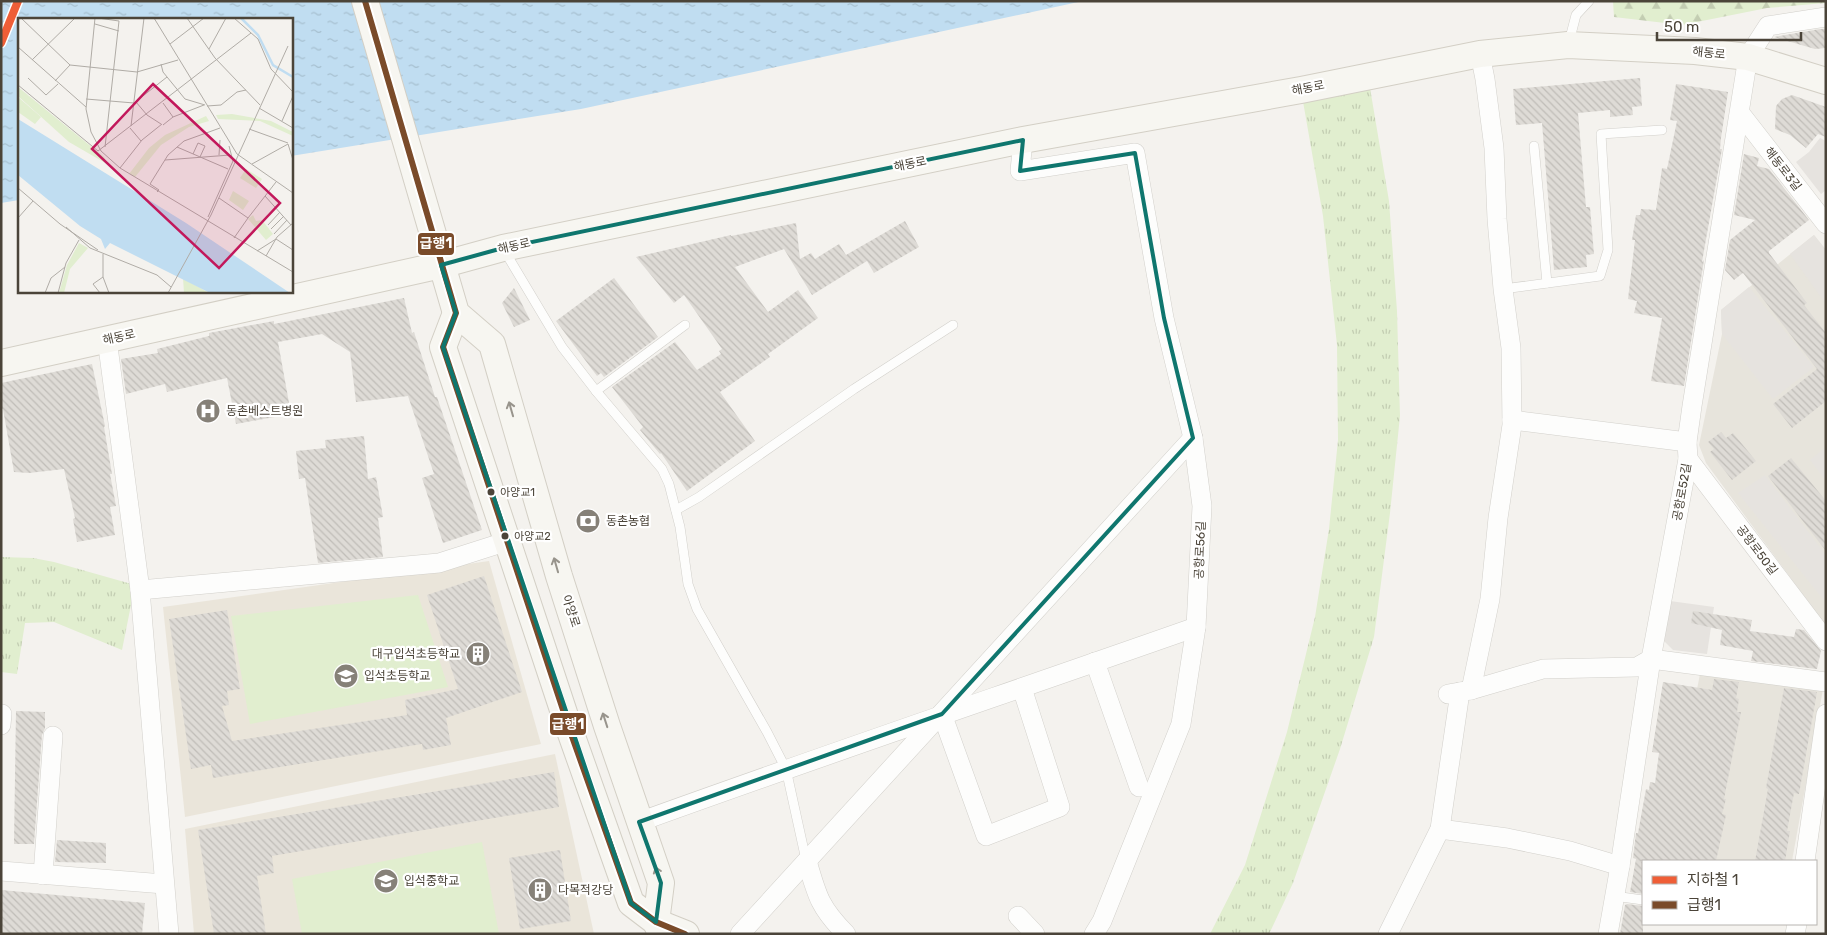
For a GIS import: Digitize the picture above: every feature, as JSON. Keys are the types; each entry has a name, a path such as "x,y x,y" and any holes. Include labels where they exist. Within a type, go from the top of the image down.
{"street":[{"path":"364,1 456,313 443,347 569,728 631,903 655,930 686,934"},
{"path":"1748,57 1768,26 1826,17"},
{"name":"해동로","path":"1,363 441,265 503,248 1024,140 1300,90 1480,54 1568,45 1695,51 1748,57 1826,81"},
{"path":"1388,934 1440,829 1460,692 1490,599 1498,518 1512,420 1511,348 1503,289 1497,219 1494,148 1480,54"},
{"name":"공항로52길","path":"1608,934 1651,658 1688,451 1748,57"},
{"name":"해동로3길","path":"1740,113 1826,224"},
{"name":"공항로56길","path":"1024,140 1020,171 1135,153 1164,318 1193,438 1202,506 1196,627 1181,724 1102,921 1094,934"},
{"name":"아양로","path":"456,313 492,344 559,576 639,822 661,883 655,930"},
{"path":"107,340 140,590 169,934"},
{"path":"1512,420 1688,451"},
{"path":"740,934 1193,438"},
{"name":"공항로50길","path":"1688,451 1826,641"},
{"path":"140,590 439,562 508,541"},
{"path":"639,822 942,714 1196,627"},
{"path":"1460,692 1543,669 1637,667 1651,658 1826,682"},
{"path":"1095,662 1139,786"},
{"path":"942,714 986,836 1060,807 1022,688"},
{"path":"1,725 2,714"},
{"path":"1805,860 1826,714"},
{"path":"42,875 53,736"},
{"path":"1440,829 1507,838 1570,851 1620,866"},
{"path":"807,861 816,894 822,907 846,934"},
{"path":"1,871 164,884"},
{"path":"1018,916 1035,934"}],"lane":[{"path":"1568,45 1576,15 1589,1"},
{"path":"1503,289 1600,276 1608,250 1601,134 1662,130"},
{"path":"1534,146 1547,283"},
{"path":"503,248 562,347 596,391 662,469 669,484 676,510 688,584 697,609 786,769 807,861"},
{"path":"596,391 685,325"},
{"path":"676,510 699,498 854,389 953,325"},
{"path":"1614,896 1642,900"}],"highlighted area":[{"path":"1023,140 1020,171 1135,153 1164,318 1193,438 942,714 639,822 661,883 656,922 631,903 443,347 456,313 441,265 503,248"}],"shaded area":[{"path":"1820,138 1826,141 1826,190 1821,194 1796,162 1809,152"},
{"path":"1814,235 1826,250 1826,626 1706,463 1699,445 1722,334 1721,310"},
{"path":"1814,235 1826,250 1826,304 1790,254"},
{"path":"1749,287 1814,367 1773,399 1722,334 1721,310"},
{"path":"1826,447 1826,481 1810,460"},
{"path":"1765,475 1826,555 1826,603 1738,493"},
{"name":"입석초등학교","path":"489,561 541,744 185,817 163,607"},
{"path":"1670,601 1714,607 1707,654 1673,650 1664,641"},
{"path":"1701,669 1823,689 1792,860 1663,860"},
{"name":"입석중학교","path":"555,754 594,934 194,934 185,829"}],"green space":[{"path":"1613,1 1826,1 1826,3 1767,8 1682,25 1614,17"},
{"path":"1368,76 1389,201 1397,311 1400,416 1374,637 1340,749 1293,883 1269,934 1210,934 1245,865 1287,732 1315,617 1329,529 1338,440 1337,345 1323,216 1301,90"},
{"path":"1,557 33,558 54,562 135,585 122,650 54,622 25,623 17,674 1,672"},
{"path":"418,595 448,687 250,724 231,616"},
{"path":"482,842 499,934 302,934 292,879"}],"water":[{"path":"1,1 1083,1 581,109 292,156 292,18 18,18 18,200 1,203"}],"building":[{"path":"1826,29 1826,48 1815,49 1774,37"},
{"path":"1640,78 1642,106 1632,107 1633,115 1610,117 1610,110 1578,113 1586,207 1590,207 1594,254 1586,255 1587,267 1554,270 1542,123 1516,125 1513,89"},
{"path":"1676,84 1728,92 1721,138 1720,149 1722,149 1702,262 1704,260 1684,386 1651,381 1662,318 1634,313 1637,301 1628,299 1635,240 1632,240 1636,215 1640,215 1641,209 1656,210 1662,168 1667,169 1677,121 1670,120"},
{"path":"1792,95 1826,107 1826,137 1818,134 1806,148 1790,135 1775,129 1776,106 1782,99"},
{"path":"1744,154 1759,158 1757,166 1769,169 1809,220 1769,251 1807,303 1804,305 1826,333 1826,401 1792,428 1773,404 1817,369 1743,273 1734,280 1725,270 1730,240 1755,220 1734,215"},
{"path":"905,221 919,247 874,273 867,261 812,295 784,249 735,267 768,312 798,290 818,318 768,354 770,357 720,392 755,441 687,491 661,453 640,430 643,427 612,387 675,342 697,370 721,354 719,351 722,349 684,295 674,303 636,257 731,235 796,223 800,259 811,253 815,259 839,244 846,255"},
{"path":"614,278 658,337 604,377 601,373 597,376 556,321"},
{"path":"514,288 530,320 514,327 502,303"},
{"path":"404,298 412,333 414,332 482,530 443,543 422,478 434,474 408,396 356,402 350,352 322,334 278,342 291,414 236,424 227,378 167,392 165,384 126,394 121,359 158,353 157,349 209,336 209,333 274,321 274,324"},
{"path":"92,364 105,426 112,474 110,474 116,506 110,507 115,535 77,542 73,519 75,518 64,469 29,473 14,472 3,409 1,409 1,383"},
{"path":"1721,432 1726,438 1733,433 1756,461 1732,480 1710,452 1714,449 1708,442"},
{"path":"364,436 368,479 376,477 383,517 378,518 383,557 318,563 305,478 299,479 296,451 326,448 325,440"},
{"path":"1791,458 1826,501 1826,551 1768,476"},
{"name":"대구입석초등학교","path":"484,576 522,692 446,718 451,745 423,750 422,744 213,778 211,765 191,769 169,619 227,610 240,689 227,691 229,705 222,706 232,741 407,715 405,700 458,689 427,595"},
{"path":"1693,611 1752,620 1750,631 1794,637 1796,629 1804,630 1821,651 1817,669 1751,661 1753,651 1720,645 1722,630 1691,623"},
{"path":"1714,679 1739,682 1736,698 1739,699 1737,712 1741,712 1724,799 1726,799 1722,814 1726,815 1716,860 1642,860 1640,861 1642,862 1642,894 1630,892 1636,859 1633,858 1636,833 1638,833 1646,789 1649,790 1650,782 1655,783 1659,753 1652,752 1663,682 1712,690"},
{"path":"1784,688 1817,692 1799,794 1794,793 1787,831 1790,831 1785,860 1755,860 1768,789 1766,788"},
{"path":"16,711 45,712 34,844 14,844"},
{"path":"554,772 559,807 272,856 274,873 257,876 266,934 214,934 198,830"},
{"path":"57,840 106,843 106,863 55,862"},
{"name":"다목적강당","path":"560,850 571,921 520,929 509,858"},
{"path":"1,890 145,903 142,934 1,934"},
{"path":"1625,905 1642,906 1643,934 1620,934"}],"metro line":[{"name":"1","path":"1,43 18,1"}],"transit line":[{"name":"급행1","path":"365,1 456,313 443,347 569,728 631,903 656,922 685,934"}],"place":[{"name":"동촌베스트병원","path":"208,411"},
{"name":"아양교1","path":"491,492"},
{"name":"동촌농협","path":"588,521"},
{"name":"아양교2","path":"505,536"},
{"name":"대구입석초등학교","path":"478,654"},
{"name":"입석초등학교","path":"346,676"},
{"name":"입석중학교","path":"386,881"},
{"name":"다목적강당","path":"540,890"}]}
